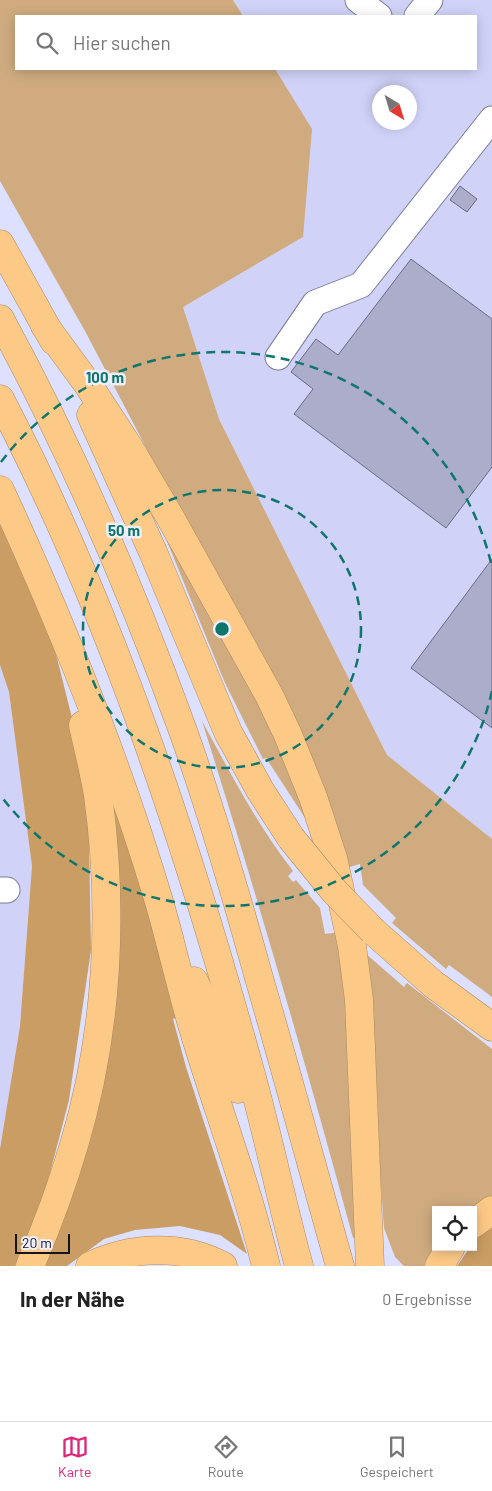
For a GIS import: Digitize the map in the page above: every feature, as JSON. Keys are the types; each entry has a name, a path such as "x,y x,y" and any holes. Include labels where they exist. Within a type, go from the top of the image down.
{"highway":[{"path":"0,244 99,431 153,552 228,732 260,790 291,838 335,892 373,932 433,984 492,1027"},
{"path":"0,319 59,432 102,529 147,637 183,732 244,924 340,1266"},
{"path":"45,326 89,386 130,449 170,517 269,696 288,735 316,806 333,858 352,946 359,1000 370,1266"},
{"path":"0,399 71,547 115,653 150,746 182,841 234,1016 252,1079 299,1266"},
{"path":"0,490 64,635 97,719 157,897 196,1039 248,1202 266,1266"},
{"path":"30,1266 50,1219 68,1168 81,1118 98,1032 105,960 106,884 101,819 94,774 64,635"},
{"path":"157,897 212,1020 288,1225"},
{"path":"477,1221 492,1210"},
{"path":"90,1266 108,1258 136,1252 165,1250 203,1256 223,1266"},
{"path":"439,1266 448,1251"}],"lane":[{"path":"358,0 379,15"},
{"path":"418,15 430,0"},
{"path":"278,357 314,303 361,285 483,146 492,119"}],"shaded area":[{"path":"0,0 233,0 242,15 15,15 15,70 276,70 312,129 303,237 183,307 219,419 387,755 492,839 492,997 449,965 446,969 392,923 396,918 363,885 360,864 346,868 205,560 85,331 0,181"},
{"path":"233,0 492,0 492,839 387,755 219,419 183,307 303,237 275,70 477,70 477,15 242,15"},
{"path":"157,517 263,706 309,824 266,758 263,759 225,683"},
{"path":"0,520 54,646 87,778 89,839 91,950 69,1100 43,1200 15,1266 0,1266 0,1149 20,1026 32,866 9,692 0,665"},
{"path":"0,665 9,692 32,866 20,1026 0,1149"},
{"path":"202,721 256,817 293,871 288,876 293,882 296,880 320,908 325,934 340,932 348,984 360,1236 353,1238 280,978"},
{"path":"109,786 180,1016 173,1019 186,1067 247,1254 220,1235 180,1226 135,1230 104,1239 67,1266 43,1266 79,1161"},
{"path":"365,953 404,987 407,983 492,1049 492,1196 477,1206 432,1206 433,1251 424,1266 404,1266 395,1257 384,1228"},
{"path":"492,1227 492,1266 457,1266 467,1251 477,1251 478,1238"}],"building":[{"path":"460,186 477,199 467,212 450,200"},
{"path":"411,259 492,319 492,467 446,528 294,414 313,389 291,372 316,339 338,355"},
{"path":"492,559 492,728 411,668"}]}
